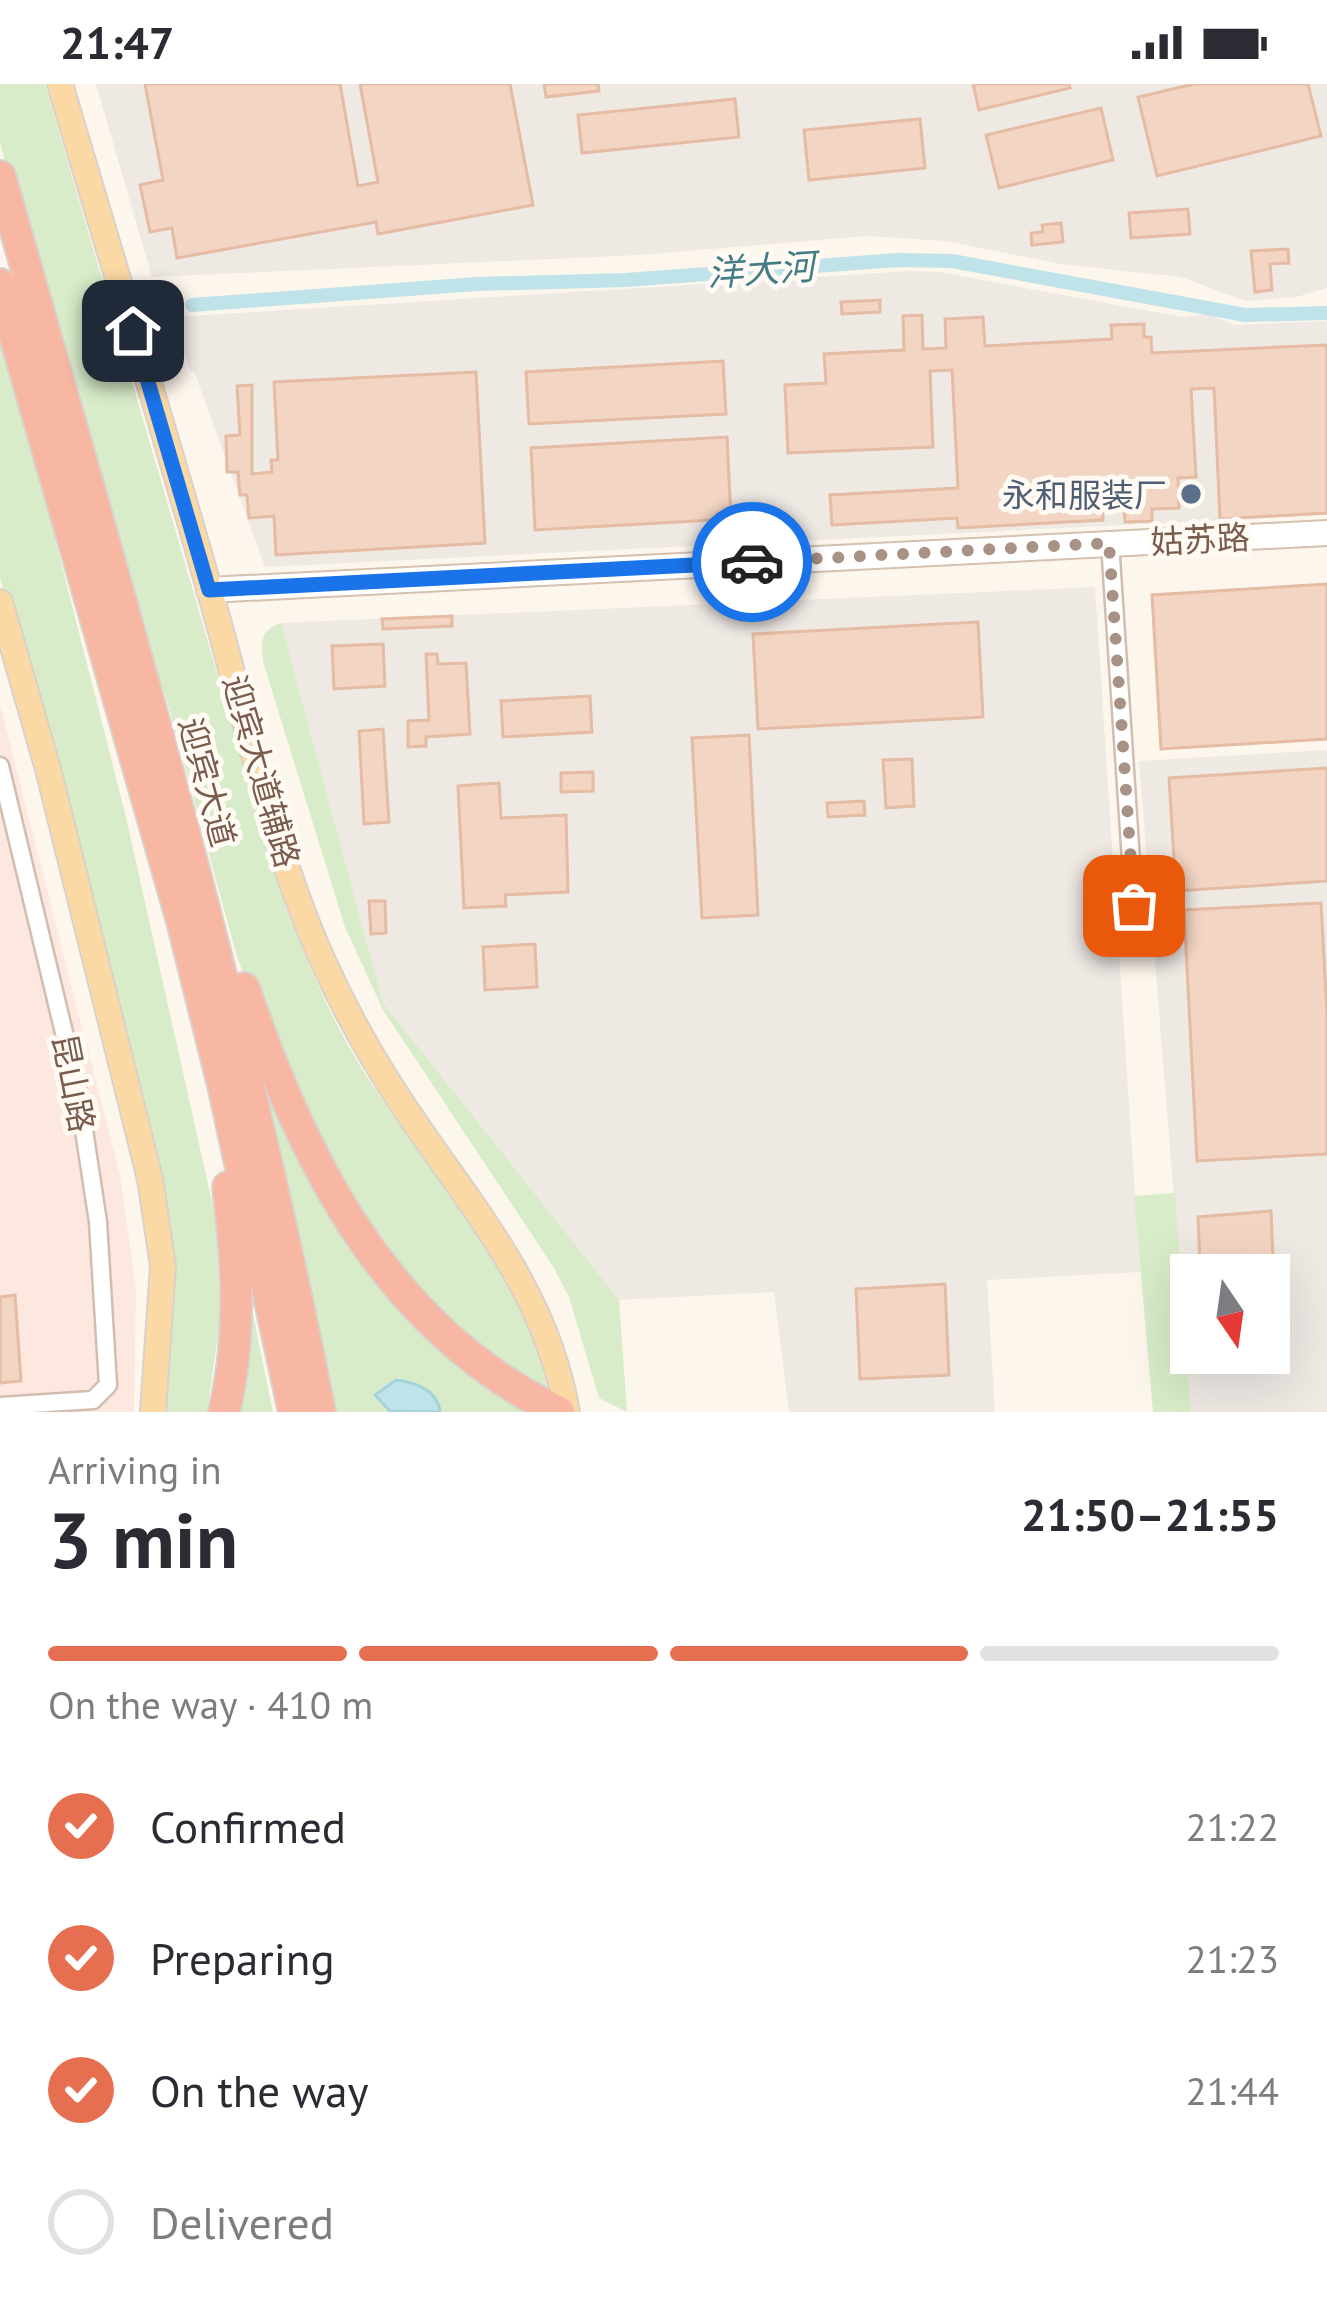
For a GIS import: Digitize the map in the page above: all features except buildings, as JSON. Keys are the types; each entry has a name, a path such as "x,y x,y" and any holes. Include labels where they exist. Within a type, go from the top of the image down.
{"highway":[{"name":"迎宾大道","path":"0,176 133,639 242,1051 320,1412"},
{"name":"迎宾大道","path":"0,284 182,921 294,1412"},
{"path":"133,639 236,967 269,1061 320,1173 382,1269 476,1359 554,1408"},
{"path":"182,921 233,1226 236,1327 224,1412"}],"main road":[{"name":"迎宾大道辅路","path":"60,84 280,838 322,958 353,1024 530,1293 556,1363 554,1408"},
{"path":"0,602 54,791 150,1179 163,1266 153,1412"}],"street":[{"name":"姑苏路","path":"209,590 1327,533"},
{"path":"1109,543 1134,906"},
{"name":"昆山路","path":"0,766 78,1091 94,1200 108,1385 93,1400 0,1406"}],"shaded area":[{"path":"96,84 1327,84 1327,288 1296,297 1245,301 1181,277 1061,264 946,241 866,236 639,255 152,277"},
{"path":"912,271 1182,317 1208,314 1235,325 1327,321 1327,515 265,567 174,317"},
{"path":"1095,587 1140,1272 987,1280 995,1412 789,1412 774,1292 619,1300 505,1163 383,1003 281,623"},
{"path":"0,705 120,1176 136,1289 134,1412 0,1412"},
{"path":"1327,750 1327,1412 1191,1412 1188,1374 1290,1374 1290,1254 1178,1254 1139,761"}],"green space":[{"path":"0,84 45,84 295,931 358,1062 505,1278 541,1365 551,1412 324,1412 251,1048 257,1013 0,143"},
{"path":"0,339 125,813 216,1220 220,1321 207,1412 159,1412 170,1281 52,760 0,578"},
{"path":"281,623 383,1003 619,1300 627,1412 599,1398 569,1297 554,1268 383,1010 345,927 264,665 263,639"},
{"path":"1175,1193 1179,1254 1170,1254 1170,1374 1188,1374 1191,1412 1153,1412 1134,1196"},
{"path":"244,1270 273,1412 228,1412"}],"water":[{"path":"396,1380 425,1389 440,1412 390,1411 375,1395"}],"waterway":[{"name":"洋大河","path":"192,305 897,260 952,261 1245,315 1327,313"}],"way so far":[{"path":"752,562 1109,543 1134,906"}],"place":[{"name":"永和服装厂","path":"1191,494"}],"route":[{"path":"133,331 209,590 752,562"}]}
